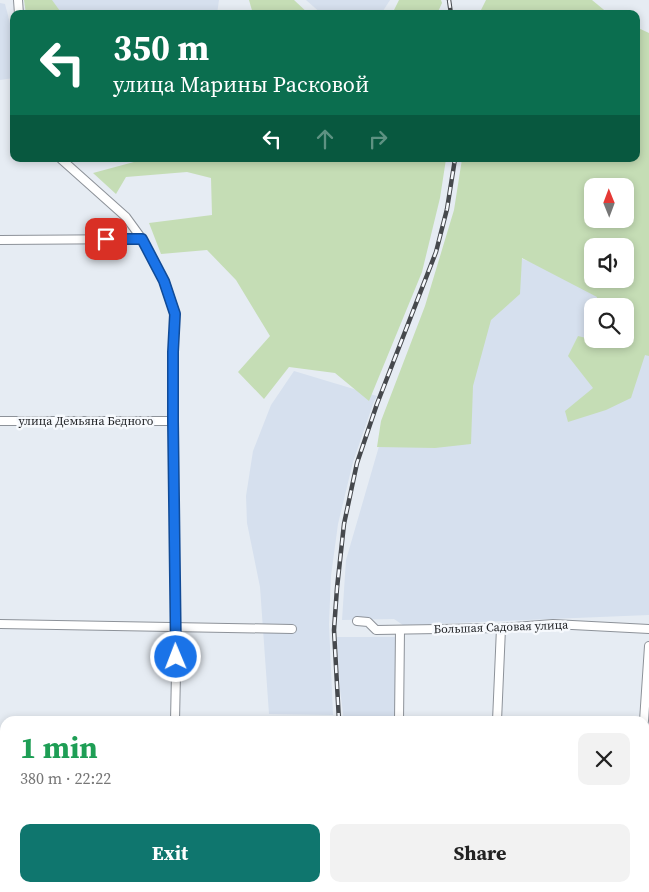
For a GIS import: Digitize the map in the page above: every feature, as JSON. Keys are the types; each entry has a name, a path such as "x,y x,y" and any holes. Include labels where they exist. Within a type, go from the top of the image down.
{"street":[{"path":"64,162 126,217 142,239 164,281 175,314 173,421 175,716"},
{"path":"0,240 142,239"},
{"name":"улица Демьяна Бедного","path":"0,421 173,421"},
{"name":"Большая Садовая улица","path":"357,621 368,622 376,630 501,628 553,624 649,629"},
{"path":"0,624 292,629"},
{"path":"497,716 501,628"},
{"path":"399,716 400,630"},
{"path":"644,716 649,646"}],"shaded area":[{"path":"31,0 219,0 218,10 32,10"},
{"path":"306,0 390,0 384,10 317,10"},
{"path":"0,3 5,4 10,23 10,79 0,80"},
{"path":"452,234 584,281 584,288 600,288 611,298 584,298 584,348 634,348 634,337 649,334 649,615 403,625 394,619 342,620 346,560 386,422"},
{"path":"294,371 377,396 353,462 338,524 331,576 329,624 333,715 269,714 260,587 247,523 246,496 253,451 271,405"},
{"path":"337,637 396,637 396,716 343,716"}],"green space":[{"path":"24,0 52,0 59,10 25,10"},
{"path":"249,0 294,0 305,10 252,10"},
{"path":"399,0 441,0 442,3 439,10 394,10"},
{"path":"486,0 592,0 604,10 481,10"},
{"path":"640,29 649,33 649,356 645,355 631,398 606,410 568,422 565,411 593,388 568,356 578,336 584,338 584,348 634,348 634,298 597,298 522,258 520,294 491,320 473,386 471,444 435,448 377,447 381,421 425,306 454,210 462,162 640,162"},
{"path":"134,162 446,162 440,198 422,272 369,401 335,373 289,367 264,399 238,372 270,336 236,280 207,250 161,254 149,223 212,215 211,178 187,172 126,177 116,194 93,173"}],"railway":[{"path":"449,0 450,10"},
{"path":"339,716 334,630 344,524 357,463 377,404 436,252 447,209 455,162"}],"route":[{"path":"106,239 142,239 164,281 175,314 173,421 176,657"}]}
